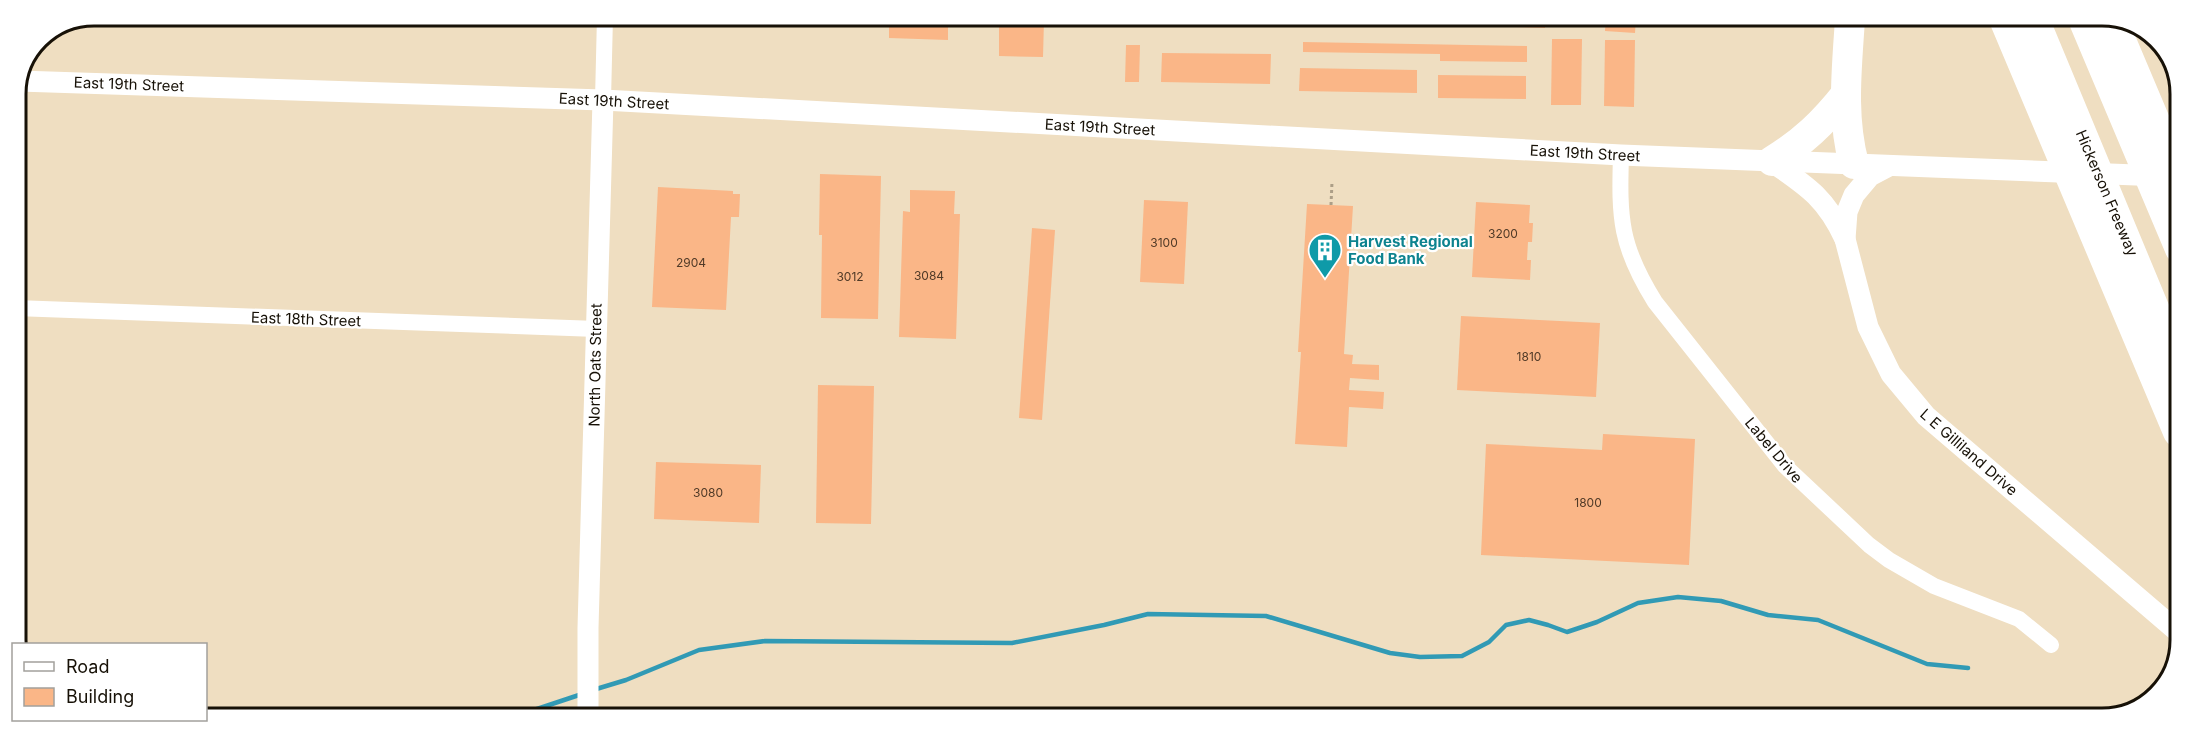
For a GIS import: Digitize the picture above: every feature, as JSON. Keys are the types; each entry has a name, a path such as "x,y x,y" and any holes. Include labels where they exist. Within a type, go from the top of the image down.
{"highway":[{"path":"1850,26 1846,120 1854,164"},
{"path":"2007,26 2170,413"},
{"name":"Hickerson Freeway","path":"2037,26 2170,346"},
{"path":"2086,26 2170,225"},
{"path":"2115,27 2170,155"},
{"path":"1772,161 1796,146 1819,126 1846,94"}],"street":[{"name":"North Oats Street","path":"588,708 605,26"},
{"name":"East 19th Street","path":"27,81 603,100 1621,155 2170,178"},
{"name":"Label Drive","path":"1621,155 1621,219 1626,242 1643,282 1655,302 1785,466 1888,560 1934,586 2019,619 2051,645"},
{"path":"1772,161 1816,194 1835,218 1845,239"},
{"name":"L E Gilliland Drive","path":"1889,166 1870,176 1854,195 1847,212 1845,239 1868,327 1891,374 1909,398 1947,434 2170,625"},
{"name":"East 18th Street","path":"26,308 597,329"}],"path":[{"path":"1331,205 1332,182"}],"building":[{"path":"889,26 948,26 948,40 889,38"},
{"path":"999,26 1044,26 1043,57 999,56"},
{"path":"1545,26 1545,28 1516,27"},
{"path":"1605,26 1635,26 1635,33 1605,31"},
{"path":"1552,39 1582,39 1581,105 1551,105"},
{"path":"1605,40 1635,40 1634,107 1604,106"},
{"path":"1303,42 1527,46 1527,62 1440,61 1440,54 1303,52"},
{"path":"1126,45 1140,45 1139,82 1125,82"},
{"path":"1162,53 1271,54 1270,84 1161,82"},
{"path":"1300,68 1417,70 1417,93 1299,91"},
{"path":"1438,75 1526,76 1526,99 1438,98"},
{"path":"820,174 881,176 878,319 821,318"},
{"path":"658,187 733,191 733,194 740,194 739,217 731,217 726,310 652,307"},
{"path":"910,190 955,191 954,214 960,214 956,339 899,337 903,211 910,212"},
{"path":"1144,200 1188,202 1184,284 1140,282"},
{"path":"1476,202 1530,205 1529,223 1533,223 1532,242 1528,242 1527,260 1531,260 1530,280 1472,277"},
{"name":"Harvest Regional Food Bank","path":"1307,204 1353,206 1344,354 1353,355 1352,364 1379,365 1379,380 1350,378 1349,390 1384,392 1383,409 1349,407 1347,447 1295,444"},
{"path":"1032,228 1055,230 1042,420 1019,418"},
{"path":"1461,316 1600,323 1596,397 1457,390"},
{"path":"818,385 874,386 871,524 816,523"},
{"path":"1603,434 1695,439 1689,565 1481,555 1486,444 1602,450"},
{"path":"656,462 761,465 759,523 654,519"}],"waterway":[{"path":"593,690 626,680 699,650 765,641 1012,643 1148,614 1266,616 1390,653 1420,657 1462,656 1489,642 1506,625 1529,620 1567,632 1597,622 1638,603 1678,597 1721,601 1768,615 1818,620 1927,664 1968,668"},
{"path":"540,708 582,694"}],"place":[{"name":"Harvest Regional Food Bank","path":"1325,279"}]}
